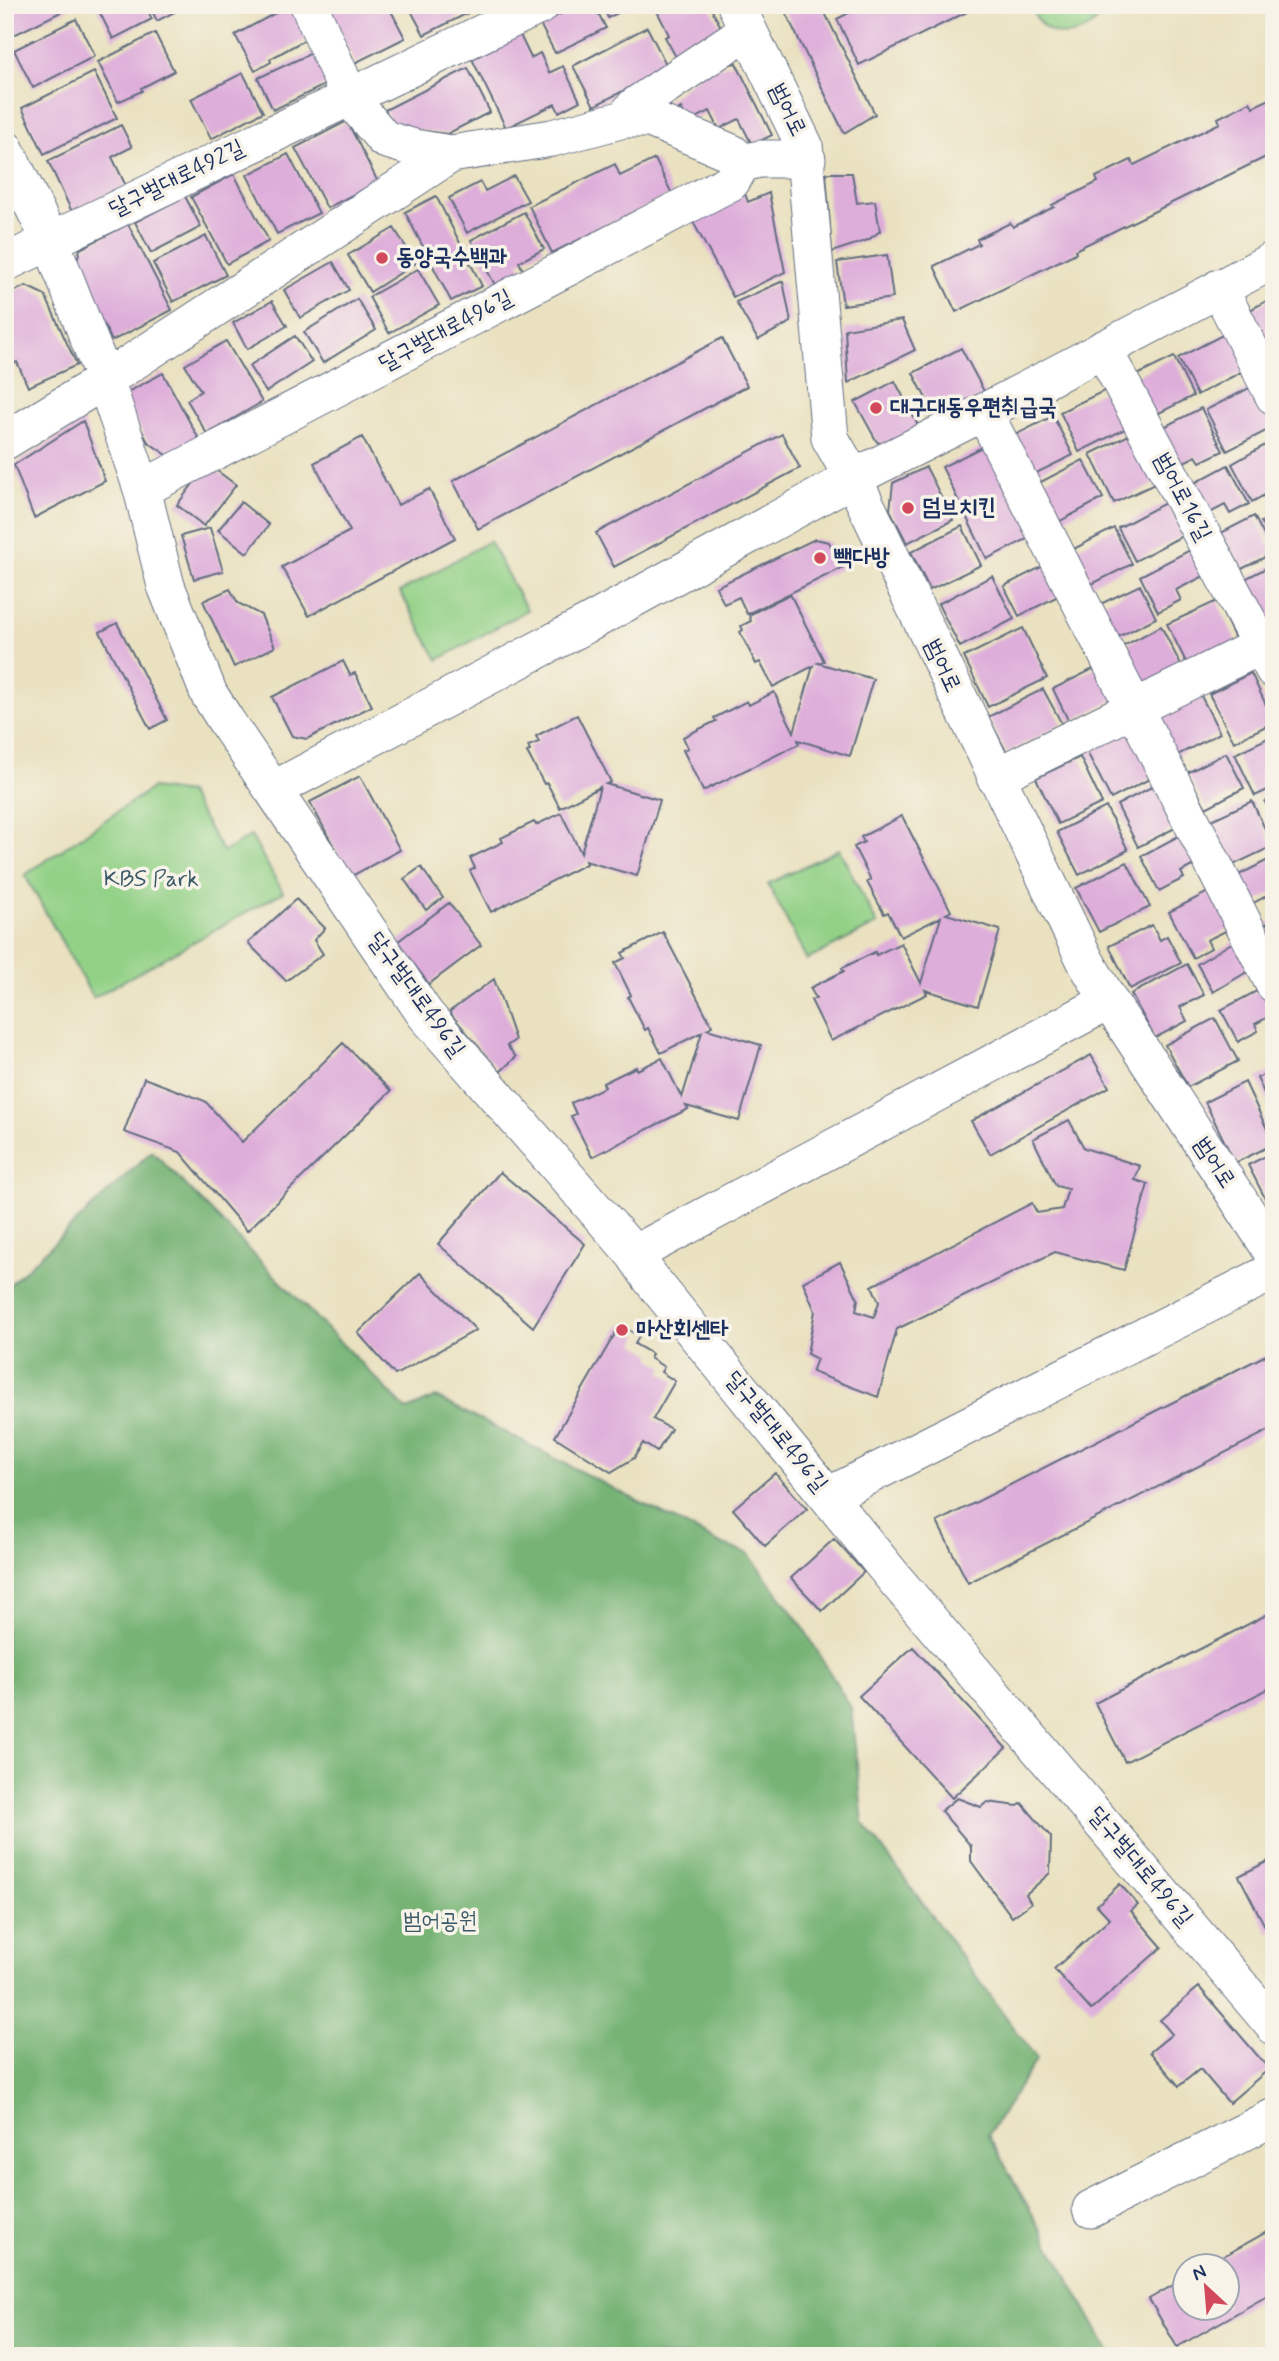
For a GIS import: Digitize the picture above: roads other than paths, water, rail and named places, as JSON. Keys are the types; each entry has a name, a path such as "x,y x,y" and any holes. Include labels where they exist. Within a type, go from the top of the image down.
{"street":[{"path":"309,5 350,98 384,139 414,148 451,154 552,138 624,119 650,119 732,153 742,163 760,159 807,159"},
{"name":"달구벌대로492길","path":"5,263 541,5"},
{"name":"범어로","path":"624,119 635,106 742,18 804,145 807,159 830,438 853,478 1086,962 1274,1254"},
{"name":"달구벌대로496길","path":"5,149 50,240 105,380 142,489 166,586 209,694 425,1014 634,1254 651,1279 894,1578 1274,2025"},
{"path":"5,441 105,380 451,154"},
{"name":"달구벌대로496길","path":"142,489 731,182 742,163"},
{"path":"274,790 589,624 853,478 1274,260"},
{"path":"1219,288 1274,396"},
{"name":"범어로16길","path":"995,777 1134,709 1270,652 1103,349"},
{"path":"984,412 1274,984"},
{"path":"634,1254 1109,1001"},
{"path":"828,1496 1274,1271"},
{"path":"1091,2209 1274,2117"}],"place":[{"name":"동양국수백과","path":"382,258"},
{"name":"대구대동우편취급국","path":"876,408"},
{"name":"덤브치킨","path":"908,508"},
{"name":"빽다방","path":"820,558"},
{"name":"마산회센타","path":"622,1330"}],"park label":[{"name":"KBS Park","path":"151,880"},
{"name":"범어공원","path":"440,1922"}]}
